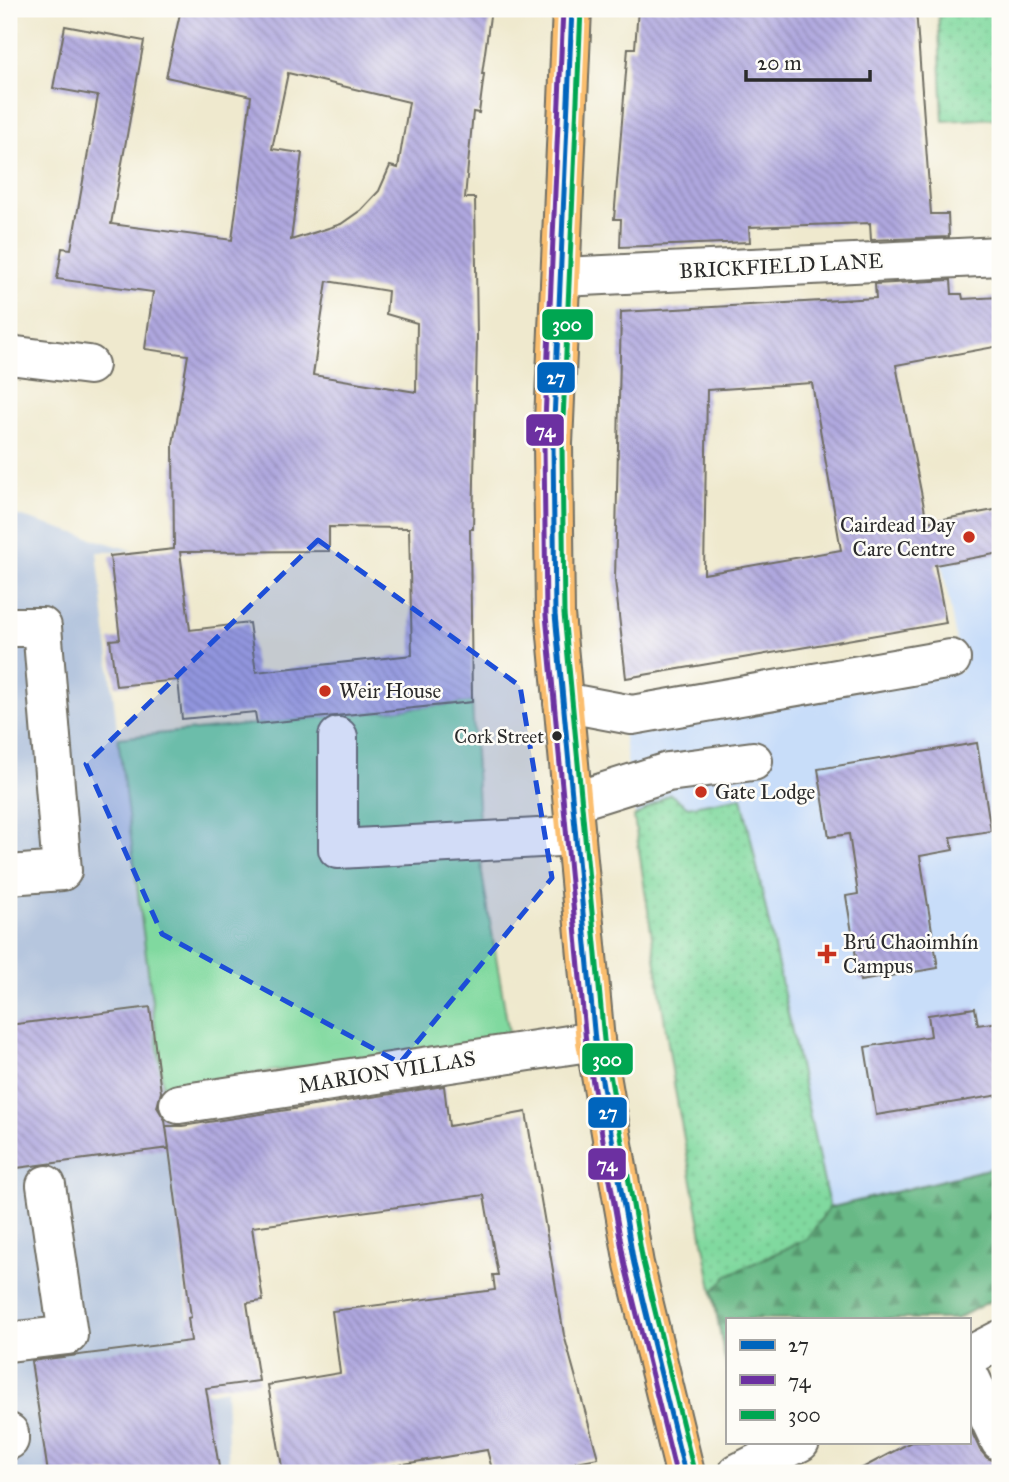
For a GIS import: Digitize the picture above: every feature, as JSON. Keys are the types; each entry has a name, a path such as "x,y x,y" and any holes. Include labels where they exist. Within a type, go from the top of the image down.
{"main road":[{"path":"572,9 553,444 555,614 595,1041 635,1264 685,1473"}],"street":[{"name":"BRICKFIELD LANE","path":"562,277 1000,256"},
{"path":"9,355 89,365"},
{"path":"9,627 43,626 62,871 9,875"},
{"path":"563,702 632,715 951,659"},
{"path":"338,737 338,849 574,819 668,772 753,761"},
{"name":"MARION VILLAS","path":"179,1104 595,1041"},
{"path":"9,1342 68,1335 46,1185"},
{"path":"970,1355 1000,1340"},
{"path":"970,1377 1000,1441"},
{"path":"9,1433 9,1440"},
{"path":"738,1473 796,1444"}],"highlighted area":[{"path":"318,540 520,686 552,878 400,1063 162,934 86,764"}],"shaded area":[{"name":"Brú Chaoimhín Campus","path":"1000,509 1000,1296 958,1318 726,1318 726,1365 675,1090 623,732 962,671 934,521"},
{"path":"9,513 134,551 97,552 163,1086 197,1395 226,1389 229,1473 9,1473"}],"green space":[{"path":"938,9 1000,9 1000,118 943,121"},
{"path":"472,702 482,874 510,1039 163,1086 118,738"},
{"path":"670,794 688,807 742,797 853,1318 726,1318 726,1365 675,1090 634,817"},
{"path":"1000,1166 1000,1296 958,1318 726,1318 725,1360 713,1291 728,1275 807,1239 829,1208"}],"building":[{"path":"181,9 491,9 479,113 473,112 465,198 475,198 477,337 473,529 470,529 472,702 257,724 255,712 182,719 178,680 116,686 110,640 120,639 110,556 174,549 173,444 188,355 145,349 153,292 57,279 62,248 71,249 98,96 53,88 65,26 144,41 111,224 232,240 251,96 166,77","holes":["288,73 409,102 398,168 390,166 379,191 361,210 341,224 291,240 302,153 272,149","327,281 388,291 386,314 417,323 416,392 313,375","329,527 409,528 412,655 256,672 249,623 190,630 180,552 329,551"]},
{"path":"638,9 916,9 931,214 948,214 949,237 871,240 870,223 749,227 750,242 620,247 621,219 614,219 628,48 635,48"},
{"path":"951,280 952,294 962,294 963,299 1000,297 1000,346 896,365 927,522 1000,509 1000,553 935,565 946,623 626,678 615,580 621,312 876,298 875,284","holes":["812,383 841,550 704,574 707,390"]},
{"path":"977,743 991,831 951,837 953,850 920,856 938,968 860,981 846,896 858,894 849,834 829,837 818,769"},
{"path":"150,1007 161,1092 157,1107 165,1120 169,1148 9,1169 9,1025"},
{"path":"975,1008 978,1025 1000,1022 1000,1095 876,1115 865,1047 931,1036 928,1015"},
{"path":"444,1086 449,1126 526,1112 564,1335 598,1458 576,1462 579,1473 493,1473 487,1450 350,1473 283,1473 268,1385 340,1373 332,1311 495,1290 493,1275 498,1275 484,1195 252,1227 263,1301 247,1303 259,1381 206,1388 220,1473 48,1473 31,1361 191,1341 188,1318 191,1317 166,1126 182,1126"},
{"path":"970,1428 980,1450 987,1458 1000,1463 1000,1473 853,1473 907,1444 970,1444"}],"transit line":[{"name":"74","path":"563,9 544,444 546,615 586,1043 625,1266 676,1473"},
{"name":"27","path":"572,9 553,444 555,614 595,1041 634,1264 685,1473"},
{"name":"300","path":"581,9 562,444 564,614 604,1040 643,1262 694,1471"}],"place":[{"name":"Cairdead Day Care Centre","path":"969,537"},
{"name":"Weir House","path":"325,691"},
{"name":"Cork Street","path":"557,736"},
{"name":"Gate Lodge","path":"701,792"},
{"name":"Brú Chaoimhín Campus","path":"827,954"}]}
